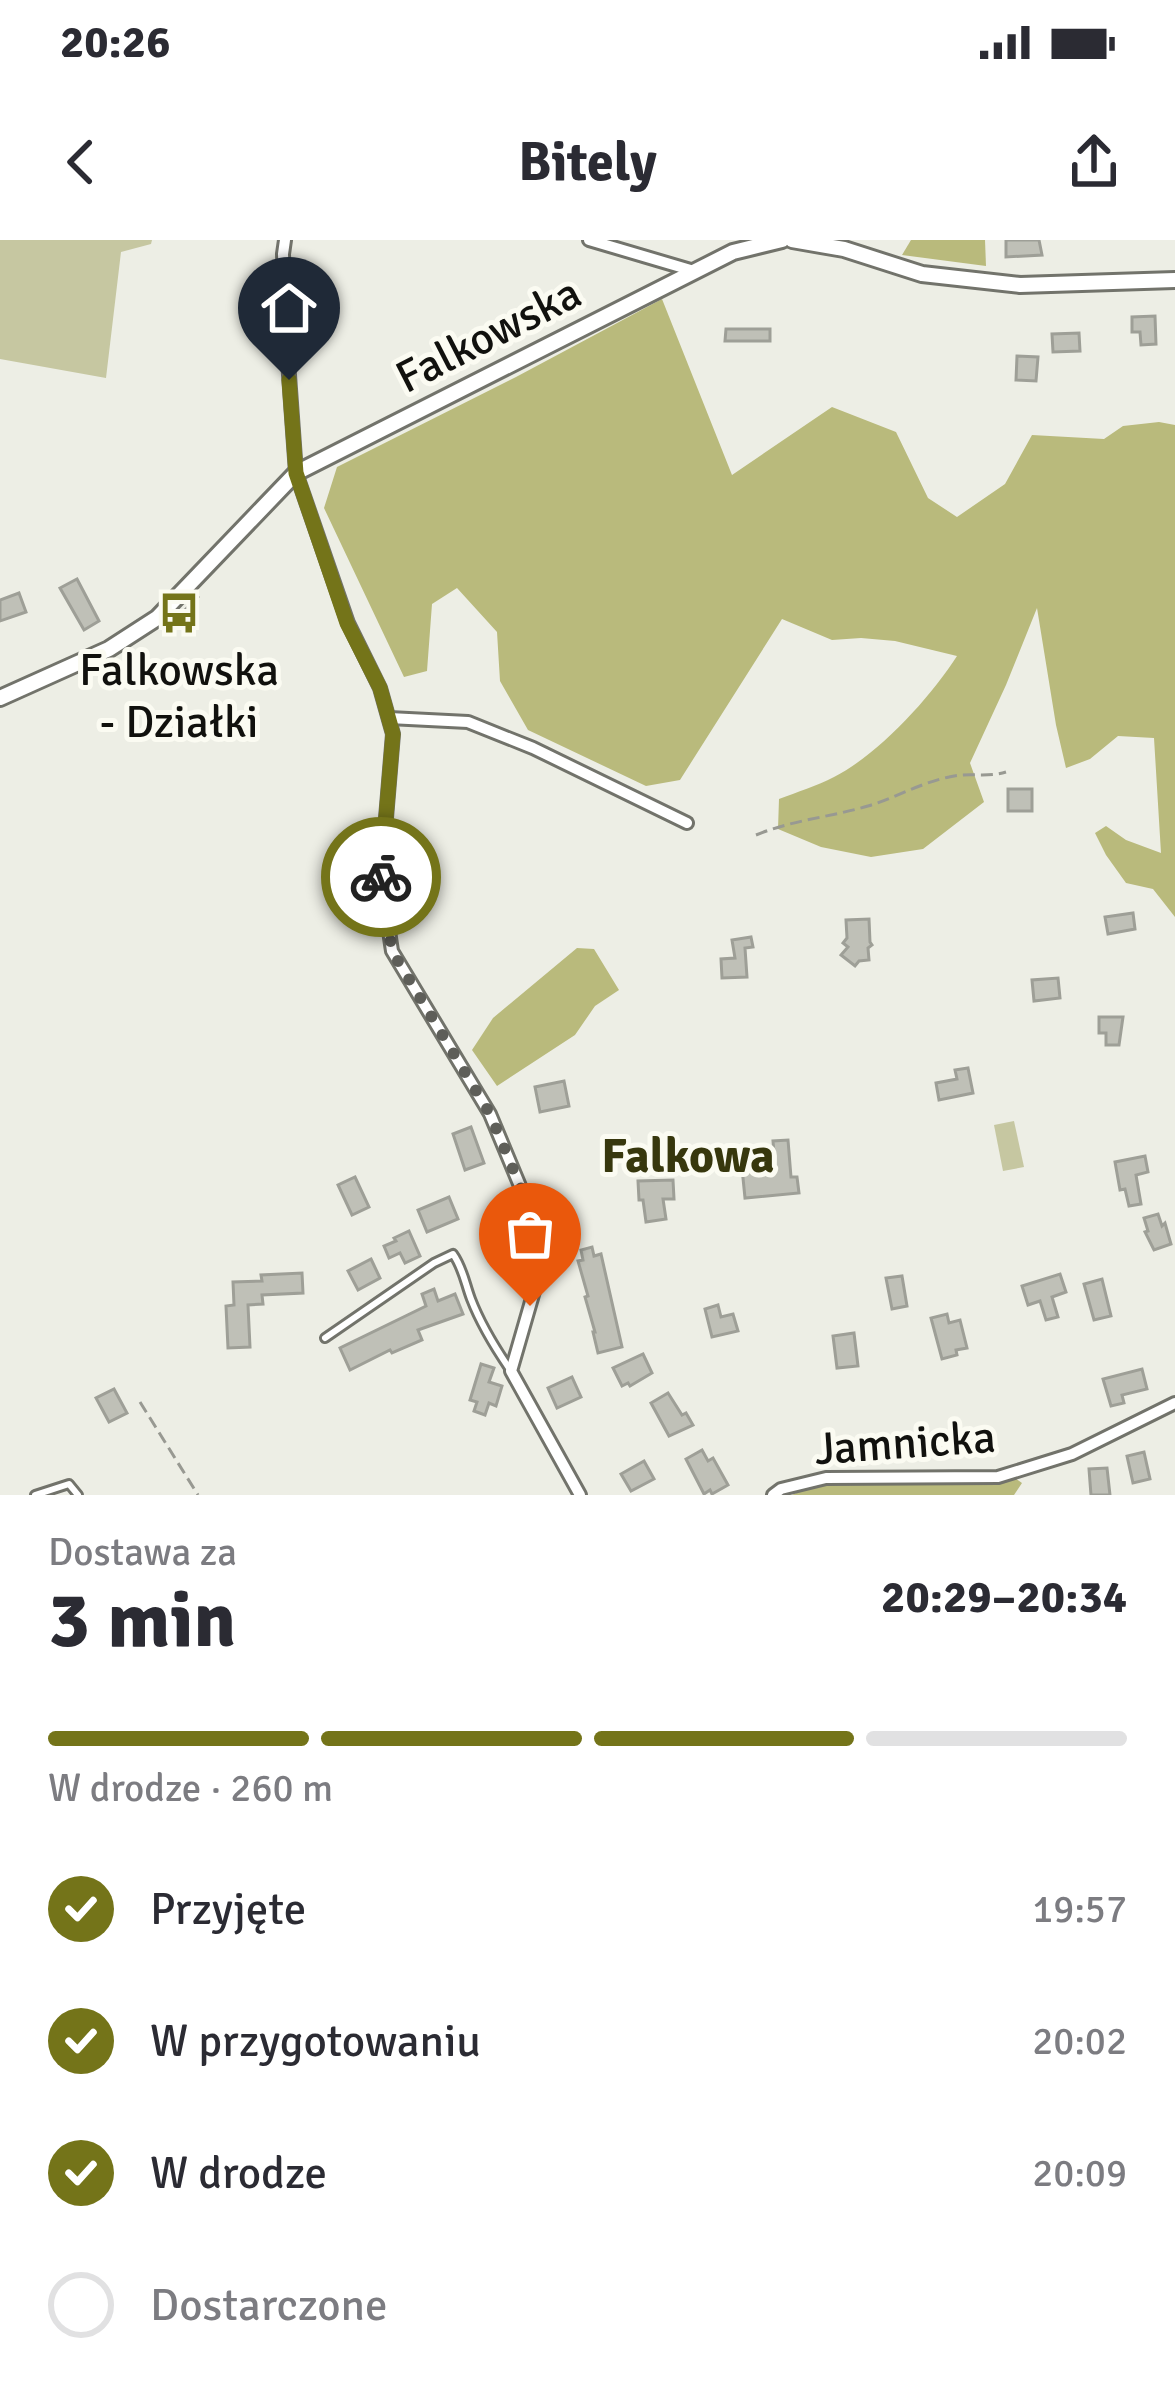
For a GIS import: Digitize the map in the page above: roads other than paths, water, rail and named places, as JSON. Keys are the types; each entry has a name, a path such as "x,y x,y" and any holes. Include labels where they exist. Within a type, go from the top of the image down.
{"street":[{"path":"285,240 296,473 347,623 380,688 393,734 381,878 392,951 490,1114 525,1198 541,1250 539,1274 511,1371 580,1495"},
{"path":"589,240 694,271"},
{"name":"Falkowska","path":"0,698 109,649 157,618 296,473 733,252 787,240 844,249 922,274 1020,285 1175,280"},
{"path":"389,718 464,722 555,758 687,823"},
{"name":"Jamnicka","path":"773,1495 826,1478 998,1477 1072,1454 1175,1403"}],"lane":[{"path":"325,1338 453,1253 487,1337 511,1371"},
{"path":"35,1495 69,1484 78,1495"}],"place":[{"name":"Falkowska - Działki","path":"179,613"}],"district":[{"name":"Falkowa","path":"688,1155"}]}
